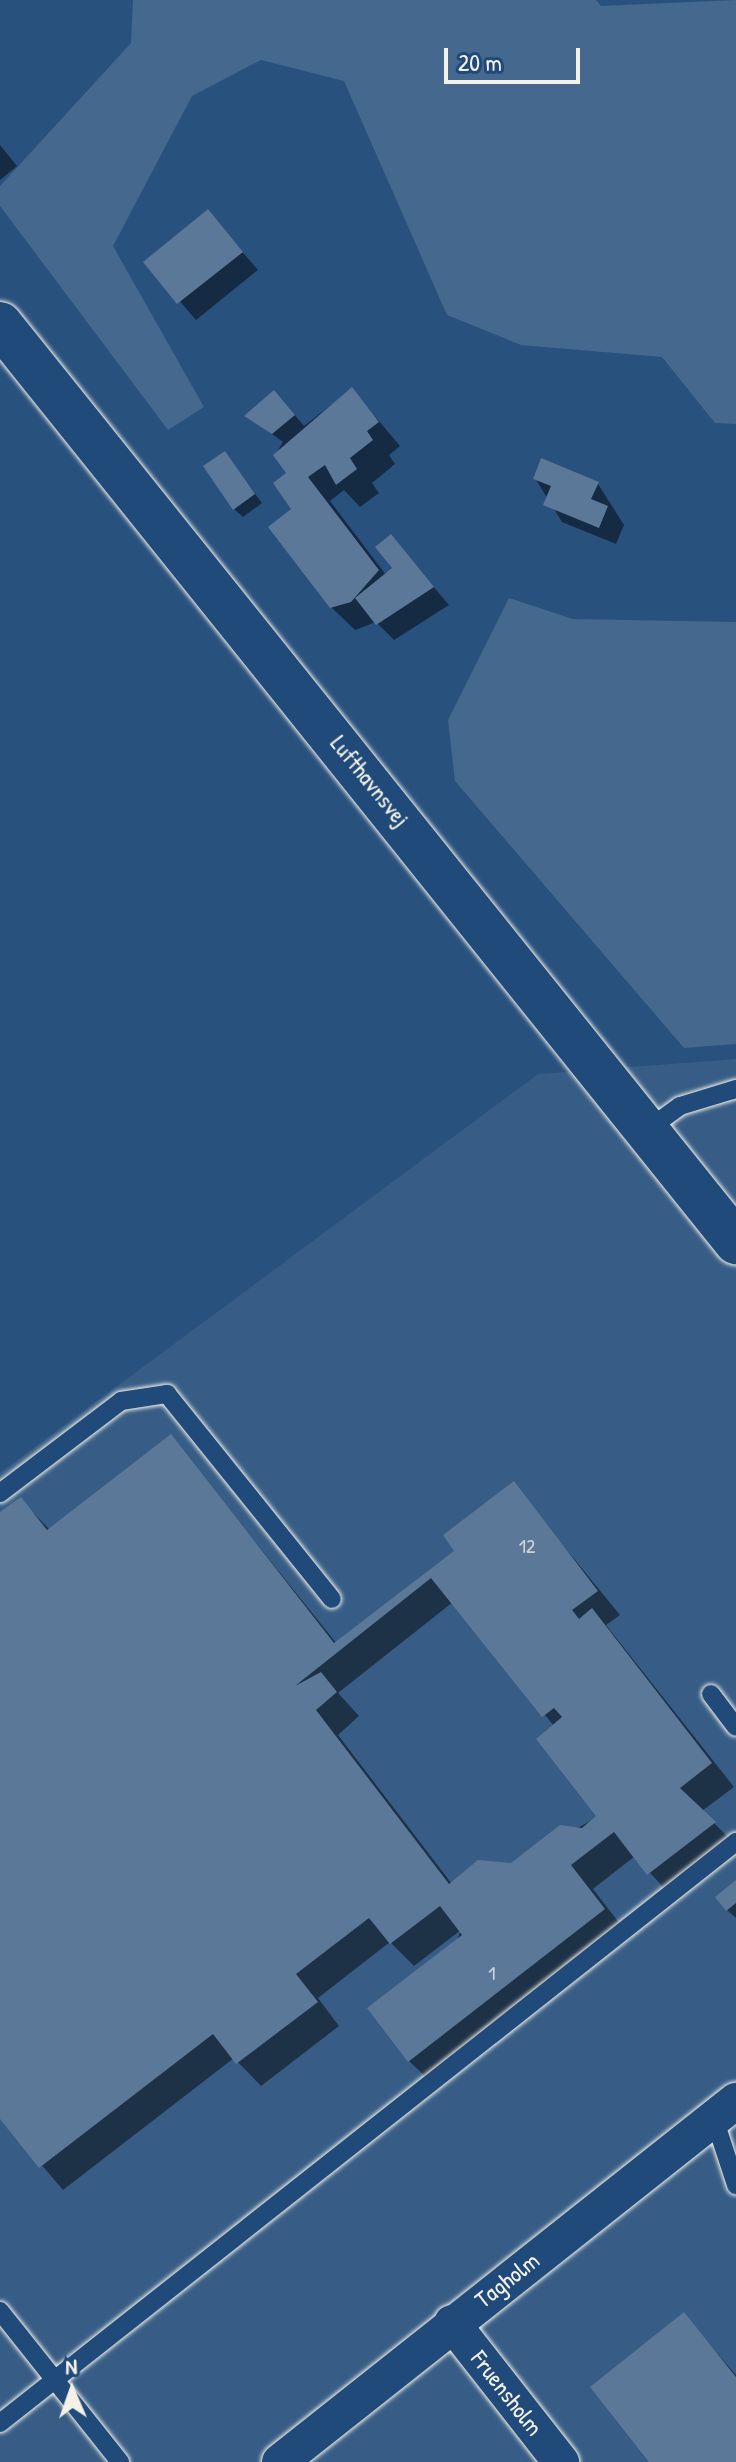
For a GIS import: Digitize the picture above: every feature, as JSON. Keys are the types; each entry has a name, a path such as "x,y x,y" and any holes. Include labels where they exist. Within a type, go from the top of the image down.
{"street":[{"name":"Lufthavnsvej","path":"0,324 736,1242"},
{"name":"Tagholm","path":"280,2462 725,2110"},
{"name":"Fruensholm","path":"452,2323 561,2462"}],"lane":[{"path":"647,1130 680,1106 736,1089"},
{"path":"0,1493 121,1401 167,1394 332,1599"},
{"path":"711,1694 736,1727"},
{"path":"0,2423 736,1842"},
{"path":"725,2110 736,2185"},
{"path":"0,2311 120,2462"}],"shaded area":[{"path":"133,0 596,0 601,6 736,0 736,424 715,423 662,357 521,345 447,315 344,81 261,60 192,96 113,246 204,407 168,430 0,206 0,186 131,43"},
{"path":"509,598 573,619 736,622 736,1044 684,1048 455,781 448,720"},
{"path":"736,1059 736,2462 0,2462 0,1473 538,1074"}],"building":[{"path":"208,209 243,252 177,304 143,262"},
{"path":"352,387 379,422 367,431 373,440 350,458 357,469 336,485 325,465 308,477 379,570 351,602 330,608 268,527 291,509 273,483 286,473 273,455"},
{"path":"274,390 295,415 272,434 244,416"},
{"path":"225,451 255,494 233,510 203,466"},
{"path":"541,458 599,482 591,499 608,506 599,528 543,505 551,486 533,479"},
{"path":"391,534 434,587 376,625 355,598 392,568 375,547"},
{"path":"171,1434 334,1643 454,1551 443,1535 514,1481 598,1591 572,1610 579,1619 592,1608 712,1763 680,1788 716,1822 647,1875 614,1832 571,1865 605,1909 408,2062 367,2008 462,1935 440,1906 390,1944 369,1918 296,1974 318,2002 236,2064 213,2034 39,2168 0,2119 0,1512 21,1497 47,1530","holes":["431,1578 542,1717 554,1708 562,1717 536,1739 596,1816 582,1828 560,1825 511,1863 478,1860 449,1884 316,1710 337,1692 321,1672 295,1686"]},
{"path":"736,1880 736,1903 726,1911 715,1897"},
{"path":"684,2312 736,2377 736,2462 649,2462 590,2387"}]}
